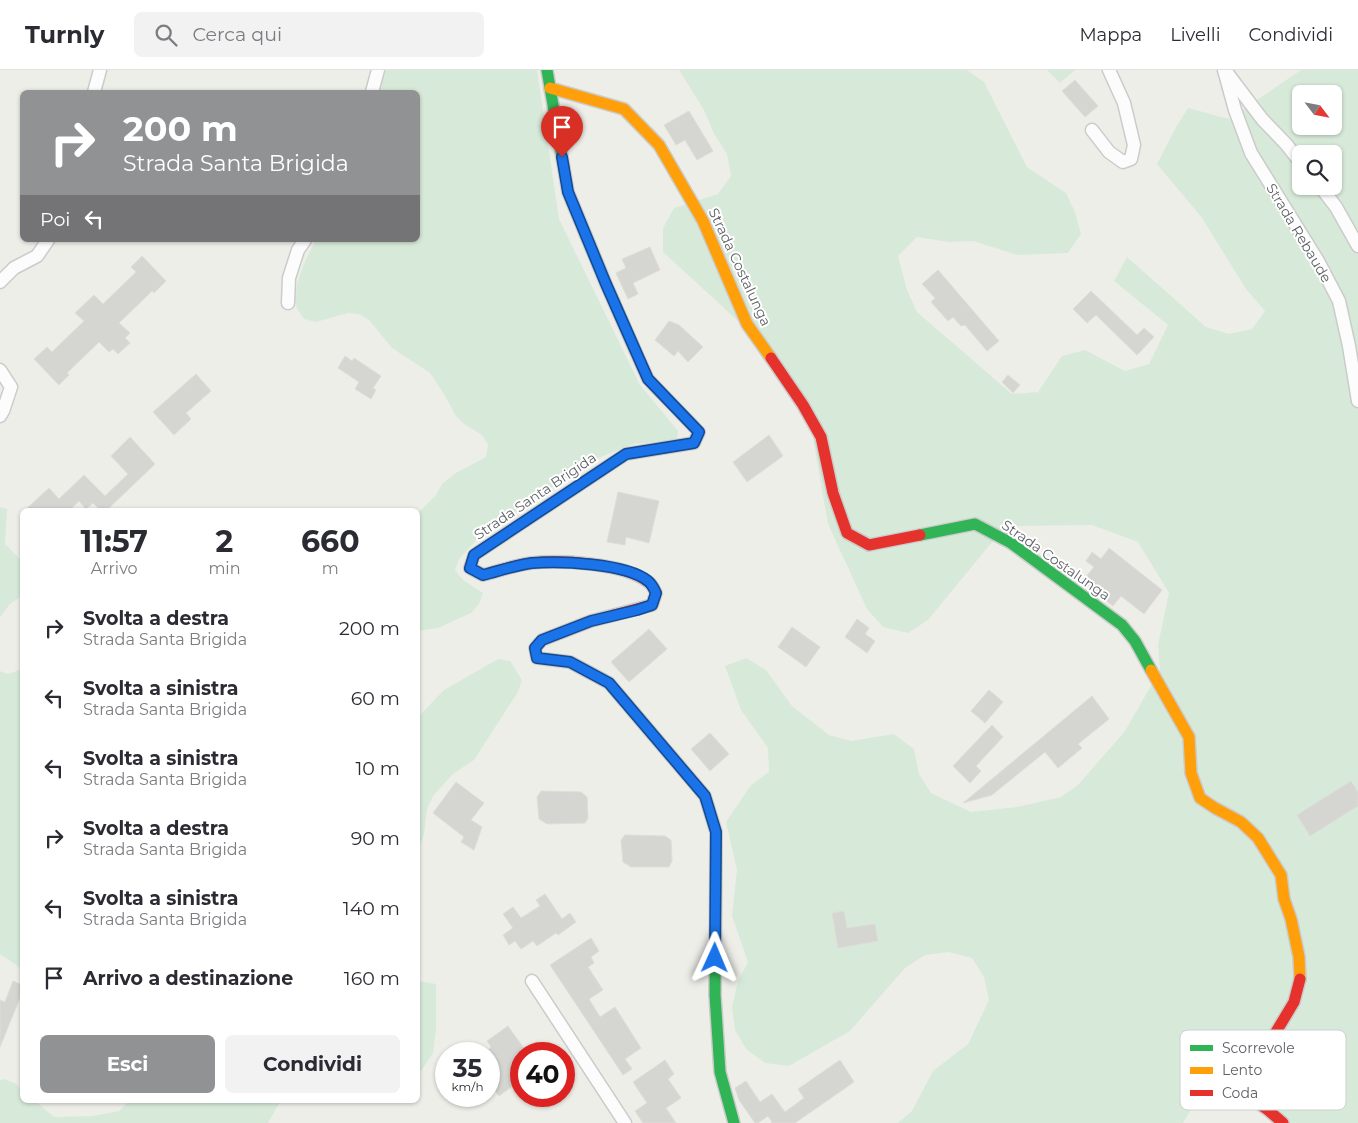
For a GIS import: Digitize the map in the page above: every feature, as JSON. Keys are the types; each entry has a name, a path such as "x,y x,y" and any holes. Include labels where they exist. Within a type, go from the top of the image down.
{"street":[{"path":"95,90 100,70"},
{"path":"373,90 378,70"},
{"name":"Strada Santa Brigida","path":"547,70 568,192 606,284 648,379 699,432 694,443 626,454 474,555 470,568 483,575 531,563 574,563 610,567 637,574 650,582 656,593 652,605 591,621 542,640 535,648 537,658 570,662 609,683 705,796 716,832 715,995 720,1072 734,1123"},
{"path":"1092,130 1109,152 1123,162 1131,159 1134,145 1124,103 1109,70"},
{"path":"1225,70 1262,119 1292,152"},
{"name":"Strada Rebaude","path":"1225,70 1235,110 1251,153 1318,262 1339,301 1350,346 1358,401"},
{"name":"Strada Costalunga","path":"550,88 624,109 659,145 703,221 747,324 803,404 821,437 833,493 847,534 869,545 975,524 1011,543 1122,625 1135,641 1189,736 1191,773 1200,798 1247,827 1258,838 1281,875 1284,899 1291,919 1299,957 1300,979 1294,1002 1277,1030"},
{"path":"1327,195 1336,207 1358,246"},
{"path":"0,282 14,268 37,256 47,242"},
{"path":"288,303 289,278 298,250 304,242"},
{"path":"0,370 11,386 0,416"},
{"path":"532,981 625,1123"},
{"name":"Strada Costalunga","path":"1268,1110 1283,1123"}],"green space":[{"path":"386,70 537,70 559,219 640,385 678,431 677,440 634,444 593,460 483,533 459,559 455,570 463,580 483,593 479,604 471,613 438,628 420,631 420,511 436,495 442,484 454,474 486,457 488,445 482,435 464,424 456,416 430,373 392,348 369,320 359,314 348,313 316,322 304,319 297,309 296,301 300,273 315,242 420,242 420,90 380,90"},
{"path":"679,70 967,70 984,82 1027,167 1066,193 1075,212 1081,234 1068,253 1017,255 973,241 949,242 917,237 898,256 907,290 917,312 1012,394 1038,392 1062,356 1085,350 1125,371 1149,364 1168,325 1114,281 1127,257 1206,327 1229,334 1252,329 1265,311 1246,289 1202,218 1157,164 1188,108 1229,119 1301,70 1358,70 1358,1123 1283,1123 1269,1110 1346,1110 1346,1030 1180,1030 1180,1110 1191,1110 1183,1123 898,1123 912,1111 933,1071 968,1044 989,1000 984,977 972,958 949,952 925,955 905,968 850,1031 789,1066 765,1063 746,1049 735,1030 732,1007 738,981 748,962 732,916 737,870 726,822 751,785 769,772 768,748 741,710 725,666 746,658 766,670 792,706 829,735 851,741 894,734 914,749 919,774 931,793 971,812 1017,807 1061,797 1078,785 1125,731 1160,670 1158,645 1169,593 1138,542 1092,525 1015,526 993,541 928,620 908,633 883,627 867,609 828,524 812,433 750,332 663,252 663,228 674,208 718,194 731,176 727,154 714,134 704,110"},
{"path":"1047,70 1075,70 1060,83"},
{"path":"0,507 7,509 5,544 20,559 20,597 10,604 0,617"},
{"path":"498,659 510,661 522,680 518,692 474,760 453,774 433,796 427,809 424,834 420,845 420,715 444,690"},
{"path":"20,670 20,968 0,954 0,671 8,674"},
{"path":"420,981 436,984 436,1030 433,1053 421,1071"},
{"path":"5,1079 20,1088 20,1103 38,1103 54,1117 92,1116 119,1111 127,1103 279,1103 268,1123 0,1123 0,1080"}],"building":[{"path":"1075,80 1098,106 1085,117 1062,91"},
{"path":"689,111 713,151 697,160 685,140 676,145 664,125"},
{"path":"650,247 660,270 633,283 638,294 628,299 616,273 626,268 622,259"},
{"path":"142,256 166,281 154,293 152,291 119,323 130,333 125,338 130,343 118,354 113,349 109,352 99,342 67,373 69,375 59,385 34,359 47,347 52,352 84,321 75,313 94,295 103,304 136,272 131,267"},
{"path":"938,270 999,341 987,351 965,325 961,326 953,317 948,321 931,302 935,298 922,284"},
{"path":"1091,291 1137,335 1144,328 1154,337 1137,355 1096,315 1087,323 1073,309"},
{"path":"669,321 679,325 703,347 688,362 678,351 674,356 655,340"},
{"path":"345,356 352,361 354,358 381,376 373,388 376,390 371,399 355,389 359,382 338,368"},
{"path":"196,374 211,391 186,413 191,419 174,435 153,412"},
{"path":"1008,375 1020,385 1013,393 1002,382"},
{"path":"769,435 783,456 747,482 733,462"},
{"path":"130,437 155,464 109,508 98,508 93,503 85,508 79,501 72,508 27,508 49,488 59,499 84,475 105,496 128,474 111,456"},
{"path":"618,492 659,501 649,543 626,537 625,545 607,542"},
{"path":"1109,548 1162,590 1144,614 1121,596 1113,606 1082,582 1094,567 1086,561 1092,552 1101,559"},
{"path":"857,619 869,628 865,634 875,641 867,653 845,637"},
{"path":"792,627 820,647 806,667 778,647"},
{"path":"649,629 667,649 629,682 611,662"},
{"path":"989,690 1003,702 985,723 971,711"},
{"path":"1092,696 1109,719 1078,744 1082,748 1058,768 1045,752 992,795 963,803"},
{"path":"992,725 1003,737 976,766 981,771 970,783 953,766"},
{"path":"710,733 729,754 710,771 691,749"},
{"path":"1351,781 1358,792 1358,806 1310,836 1297,815"},
{"path":"456,782 484,803 471,820 482,827 474,850 461,842 464,837 433,813"},
{"path":"541,791 581,792 587,797 588,818 585,823 547,824 539,819 537,797"},
{"path":"625,835 665,836 671,840 672,861 669,867 631,867 623,862 621,840"},
{"path":"545,894 562,919 570,913 576,922 558,935 556,933 537,946 533,941 521,949 515,941 509,945 503,935 513,928 503,914 513,907 521,918 540,906 536,900"},
{"path":"844,911 847,928 875,924 878,941 838,948 832,913"},
{"path":"591,938 599,951 591,957 594,963 588,967 603,990 589,999 600,1017 615,1007 641,1048 625,1059 632,1069 623,1075 550,965"},
{"path":"13,981 20,984 20,998 0,1047 0,1000 5,1002"},
{"path":"508,1026 519,1042 510,1042 510,1088 500,1095 500,1042 487,1041"},
{"path":"665,1060 674,1074 668,1079 681,1098 666,1108 676,1123 643,1123 635,1111 647,1103 633,1082"},
{"path":"840,1060 854,1082 795,1123 771,1123 768,1116 755,1123 739,1100 735,1088 746,1081 760,1102 772,1094 785,1112 804,1098 798,1089"}],"traffic: fast":[{"path":"547,70 568,192 635,350"},
{"path":"920,535 975,524 1011,543 1122,625 1135,641 1151,670"},
{"path":"716,838 715,995 720,1072 734,1123"}],"traffic: slow":[{"path":"550,88 624,109 659,145 703,221 747,324 771,358"},
{"path":"525,521 626,454 694,443 699,432 648,379 635,350"},
{"path":"614,615 591,621 542,640 535,648 537,658 570,662 609,683 705,796 716,832 716,838"},
{"path":"1151,670 1189,737 1191,773 1200,798 1241,822 1258,838 1281,875 1284,899 1291,919 1299,957 1300,979"}],"traffic: jam":[{"path":"771,358 803,405 821,437 833,493 847,533 869,545 920,535"},
{"path":"525,521 474,555 470,568 483,575 531,563 591,564 623,570 636,575 652,585 656,593 652,605 614,615"},
{"path":"1277,1030 1294,1002 1300,979"},
{"path":"1268,1110 1283,1123"}],"route":[{"path":"562,157 568,192 648,379 699,432 694,443 626,454 474,555 470,568 483,575 531,563 574,563 610,567 637,574 650,582 656,593 652,605 591,621 542,640 535,648 537,658 570,662 609,683 705,796 716,832 715,958"}]}
